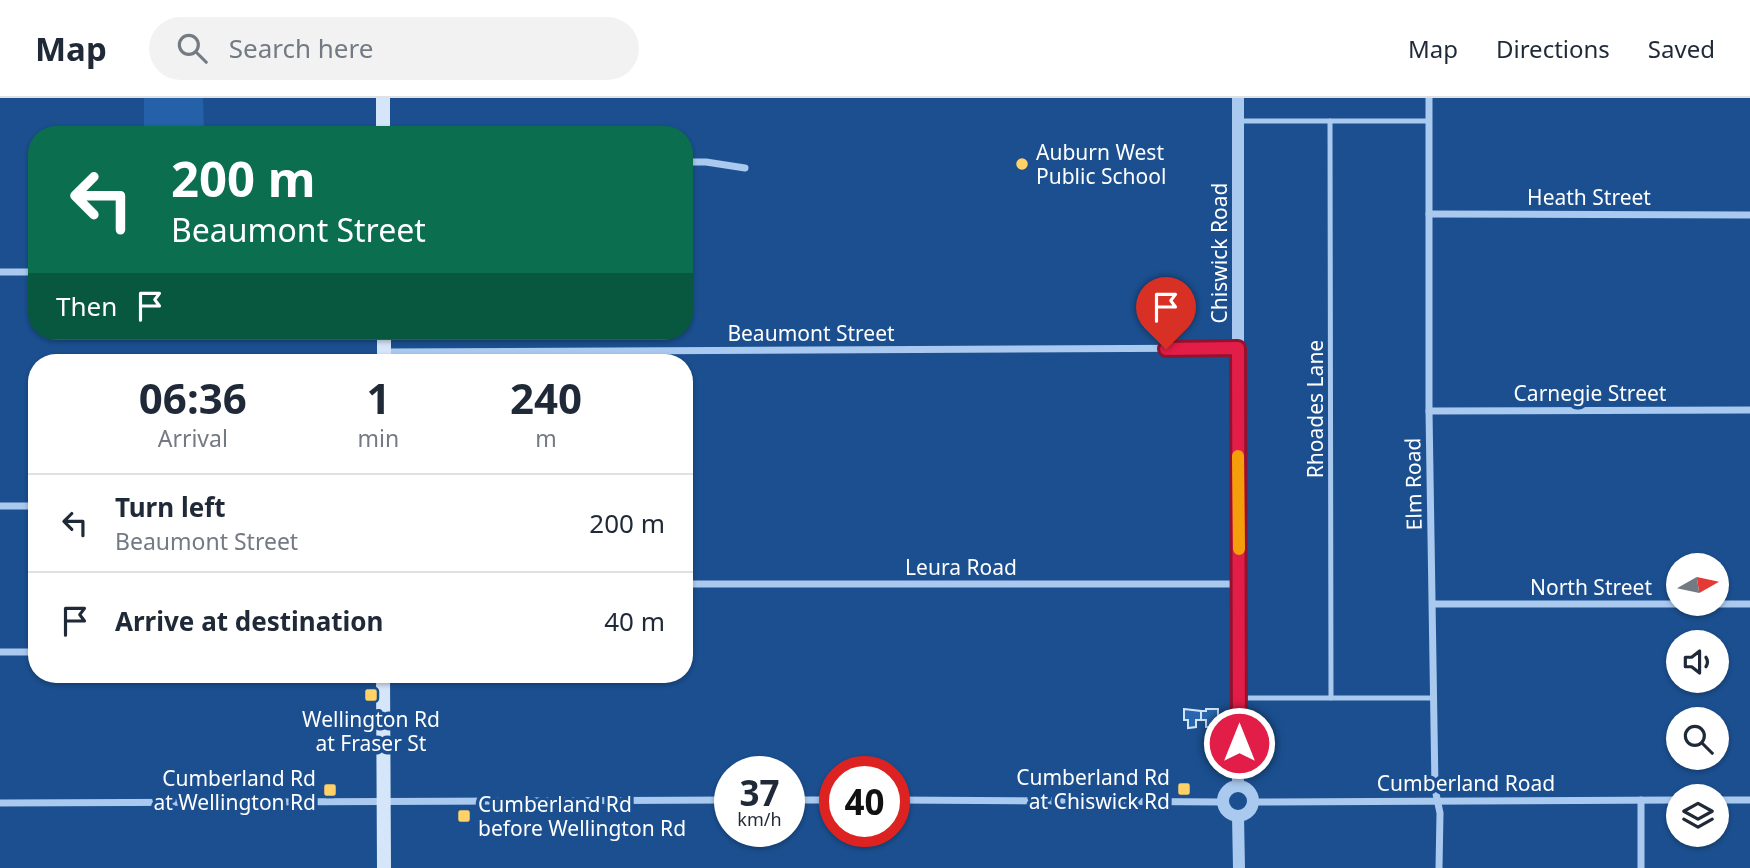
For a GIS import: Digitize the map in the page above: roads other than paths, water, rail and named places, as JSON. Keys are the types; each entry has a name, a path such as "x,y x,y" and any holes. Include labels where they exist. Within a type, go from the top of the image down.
{"main road":[{"path":"383,98 383,126"},
{"path":"383,683 384,868"}],"street":[{"name":"Chiswick Road","path":"1238,98 1238,786"},
{"name":"Elm Road","path":"1429,98 1429,411 1435,789 1440,813 1439,868"},
{"path":"693,162 745,168"},
{"name":"Heath Street","path":"1429,214 1750,215"},
{"path":"0,272 28,272"},
{"name":"Beaumont Street","path":"669,354 1238,348"},
{"name":"Carnegie Street","path":"1429,411 1750,410"},
{"path":"0,506 28,506"},
{"name":"Leura Road","path":"693,584 1239,584"},
{"name":"North Street","path":"1433,604 1750,604"},
{"path":"0,652 28,652"},
{"path":"1238,786 1250,793 1253,802 1247,813 1238,816 1229,814 1223,802 1226,792 1238,786"},
{"path":"0,803 714,800"},
{"path":"910,800 1223,802"},
{"path":"1641,800 1642,868"},
{"name":"Cumberland Road","path":"1253,802 1666,800"},
{"path":"1729,800 1750,800"},
{"path":"1238,816 1239,868"}],"lane":[{"path":"1237,121 1429,121"},
{"name":"Rhoades Lane","path":"1330,121 1331,698"},
{"path":"1238,698 1434,698"}],"place":[{"name":"Auburn West Public School","path":"1022,164"},
{"name":"Wellington Rd at Fraser St","path":"371,695"},
{"name":"Cumberland Rd at Chiswick Rd","path":"1184,789"},
{"name":"Cumberland Rd at Wellington Rd","path":"330,790"},
{"name":"Cumberland Rd before Wellington Rd","path":"464,816"}]}
